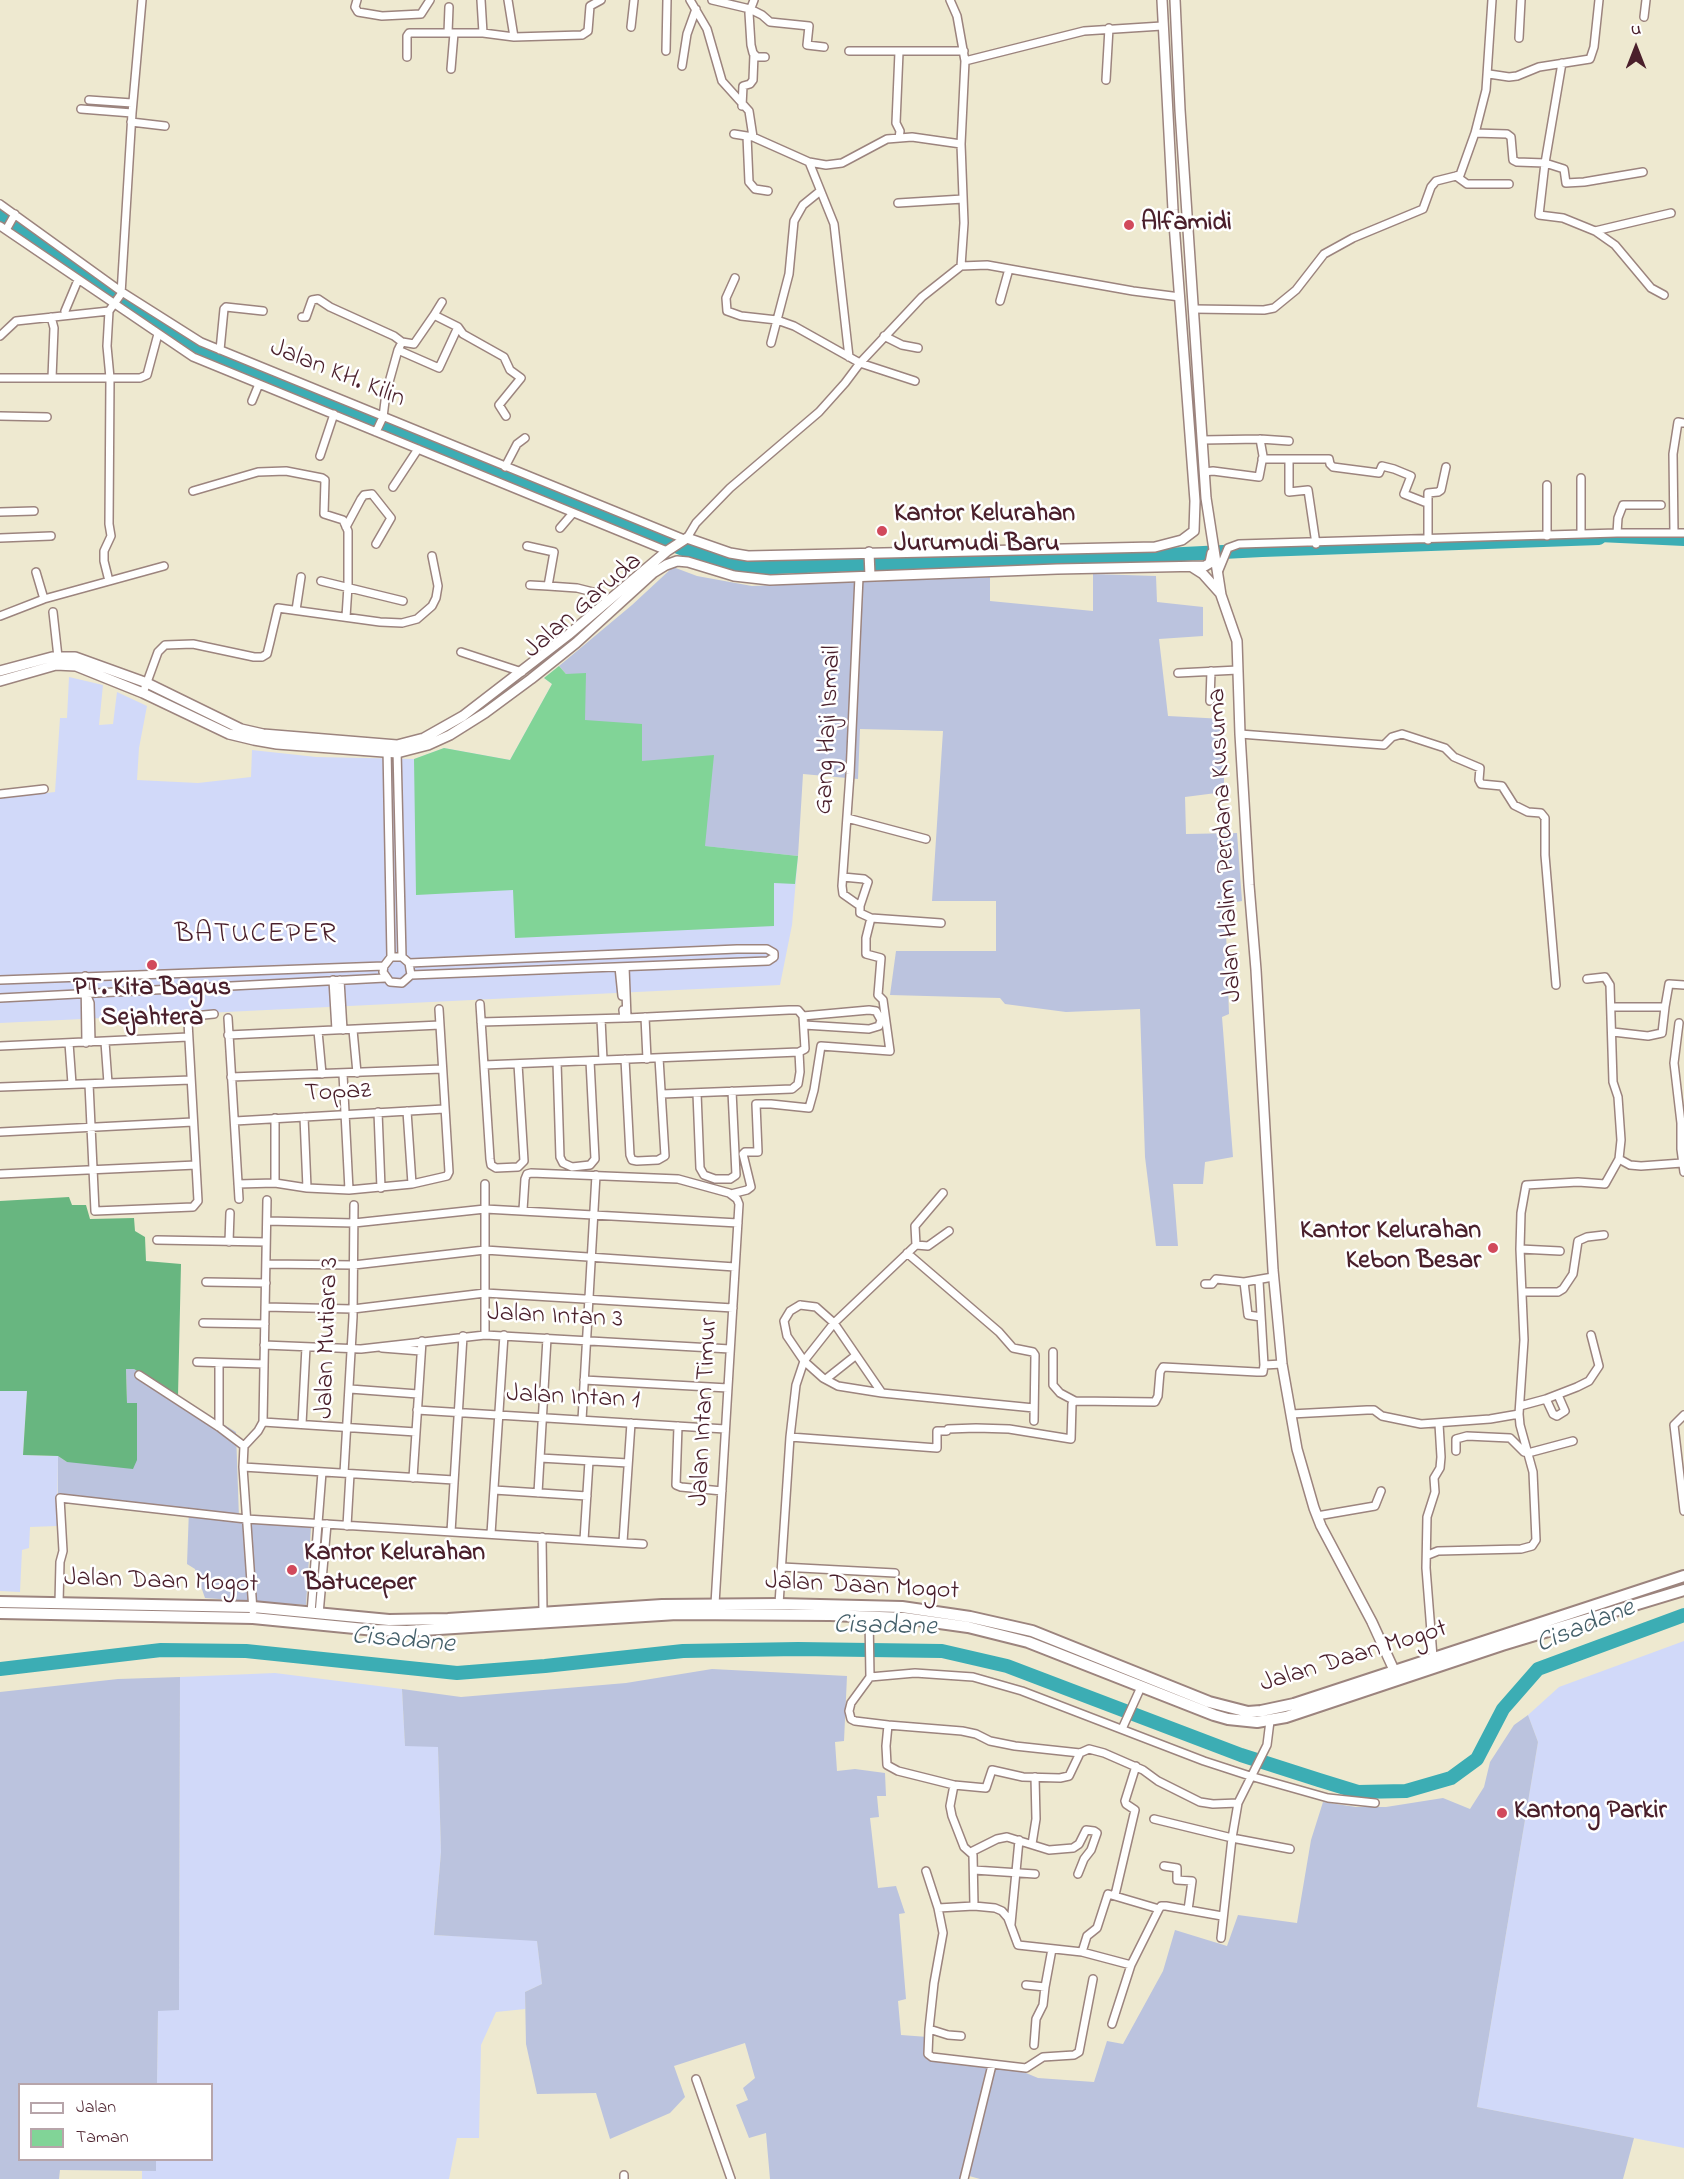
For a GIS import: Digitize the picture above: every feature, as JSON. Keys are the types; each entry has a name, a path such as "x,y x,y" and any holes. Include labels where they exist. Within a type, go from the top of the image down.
{"highway":[{"name":"Jalan Daan Mogot","path":"0,1602 315,1614 389,1620 448,1619 662,1605 779,1604 902,1607 970,1617 1209,1702 1248,1712 1276,1709 1294,1704 1684,1576"},
{"path":"1666,1583 1675,1594"},
{"name":"Jalan Daan Mogot","path":"0,1613 253,1612 375,1630 407,1631 677,1614 942,1622 1030,1637 1139,1692 1214,1715 1244,1721 1270,1721 1502,1645 1675,1594"}],"main road":[{"path":"684,539 748,556 1155,547 1182,540 1194,531 1195,501 1173,210 1161,0"},
{"name":"Jalan Halim Perdana Kusuma","path":"1175,0 1204,472 1221,595 1238,641 1240,734 1274,1277 1282,1364 1297,1449 1317,1516 1394,1670"},
{"path":"1170,150 1184,149"},
{"path":"1173,210 1187,209"},
{"name":"Jalan Garuda","path":"392,749 445,728 522,672 684,539"},
{"name":"Jalan Garuda","path":"0,671 58,657 75,657 241,729 263,734 392,749 428,745 450,735 485,713 567,650 666,565 677,561 688,562 734,576 770,580 859,577 870,573 1192,567 1205,566 1210,563 1215,552"},
{"path":"869,554 870,573"},
{"path":"1192,567 1203,574 1221,595"},
{"name":"Jalan Garuda","path":"0,681 56,665 76,666 145,688"}],"street":[{"path":"109,581 104,561 104,551 111,536 109,524 110,378 107,346 113,306 122,293 132,103 142,0"},
{"path":"357,0 355,6 358,12 382,16 421,14 430,0"},
{"path":"481,0 483,33"},
{"path":"508,0 514,37"},
{"path":"407,57 409,33 483,33 514,37 582,35 588,31 590,6 601,0"},
{"path":"631,27 634,0"},
{"path":"666,51 667,0"},
{"path":"690,0 707,29 722,81 751,116 749,182 755,189 768,191"},
{"path":"712,0 750,9 770,22 809,26 807,45 824,47"},
{"path":"742,106 743,86 750,84 753,80 754,54 751,45 750,9 754,0"},
{"path":"951,0 957,16 965,61 961,266"},
{"path":"1193,309 1264,310 1274,308 1296,290 1324,254 1353,238 1423,209 1431,187 1436,181 1460,175 1475,133 1489,74 1492,0"},
{"path":"1519,38 1521,0"},
{"path":"1489,74 1517,76 1539,67 1590,59 1594,47 1599,0"},
{"path":"1644,17 1646,0"},
{"path":"449,7 451,69"},
{"path":"682,66 687,34 696,9"},
{"path":"965,61 1078,32 1162,26"},
{"path":"1106,80 1109,28"},
{"path":"849,51 964,51"},
{"path":"899,52 896,123 900,131 899,138"},
{"path":"754,54 757,57 765,57"},
{"path":"1562,63 1545,163 1539,215 1563,218 1595,231 1615,245 1651,288 1664,295"},
{"path":"89,100 132,103"},
{"path":"81,109 132,113"},
{"path":"131,122 165,126"},
{"path":"1475,133 1507,134 1511,138 1513,160 1545,163 1564,169 1566,183 1643,172"},
{"path":"734,134 750,137 809,162 826,165 842,163 887,139 912,137 962,144"},
{"path":"809,162 819,192 834,224 849,357"},
{"path":"1456,176 1467,184 1509,184"},
{"path":"771,343 789,274 794,220 803,205 819,192"},
{"path":"898,203 963,200"},
{"name":"Jalan KH. Kilin","path":"0,204 122,293 201,343 495,465 684,539"},
{"path":"1595,231 1671,213"},
{"path":"5,228 14,216"},
{"name":"Jalan KH. Kilin","path":"5,228 113,306 195,354 259,384 668,550"},
{"path":"684,539 696,523 730,488 819,412 884,336 922,297 961,266 987,265 1180,297"},
{"path":"1000,301 1010,269"},
{"path":"735,278 726,298 727,311 741,316 777,320 794,326 860,363 915,381"},
{"path":"65,311 78,280"},
{"path":"302,318 306,317 312,300 318,299 402,342 414,344 442,302"},
{"path":"0,336 16,321 113,306"},
{"path":"220,350 226,307 263,311"},
{"path":"434,315 458,327 463,334 504,357 510,370 521,378 500,405 506,416"},
{"path":"51,317 54,328 52,378"},
{"path":"398,350 439,368 458,327"},
{"path":"0,378 133,378 147,375 158,334"},
{"path":"884,336 902,345 918,348"},
{"path":"377,430 402,342"},
{"path":"195,354 201,343"},
{"path":"252,401 259,384"},
{"path":"320,456 334,414"},
{"path":"0,416 46,417"},
{"path":"1674,533 1673,454 1677,422 1684,423"},
{"path":"505,467 516,444 525,438"},
{"path":"1204,472 1213,471 1259,477 1262,459 1260,439"},
{"path":"1202,440 1289,441"},
{"path":"393,487 418,449"},
{"path":"1262,459 1329,459 1333,467 1379,473 1382,466 1394,469 1411,476 1404,494 1427,503"},
{"path":"1289,459 1289,492 1308,490 1316,543"},
{"path":"1428,540 1428,493 1442,490 1446,467"},
{"path":"193,491 258,472 286,471 325,480 324,514 343,520 348,531 346,617"},
{"path":"1581,478 1581,534"},
{"path":"1547,485 1547,536"},
{"path":"346,527 364,495 372,494 392,518 376,544"},
{"path":"1617,533 1618,518 1623,505 1661,505"},
{"path":"0,512 34,511"},
{"path":"560,528 573,513"},
{"path":"1215,552 1239,544 1428,540 1482,535 1684,533"},
{"path":"0,538 51,536"},
{"path":"527,546 554,552 548,586"},
{"path":"145,688 159,652 165,645 193,644 254,657 267,654 278,608 402,623 417,619 432,606 436,598 438,586 432,556"},
{"path":"0,616 44,599 164,566"},
{"path":"36,572 44,599"},
{"path":"296,610 301,577"},
{"name":"Gang Haji Ismail","path":"859,577 842,886 843,894 860,906"},
{"path":"321,581 403,601"},
{"path":"530,585 576,588 601,594 607,601"},
{"path":"53,612 58,657"},
{"path":"461,652 522,672"},
{"path":"1178,673 1238,670"},
{"path":"1210,700 1211,671"},
{"path":"1240,734 1384,745 1392,737 1402,734 1445,748 1454,757 1480,768 1481,784 1502,786 1514,805 1528,812 1541,813 1545,818 1545,855 1556,985"},
{"path":"392,749 400,824 402,957"},
{"path":"385,978 384,966 391,957 389,824 392,749"},
{"path":"0,794 44,789"},
{"path":"847,818 926,839"},
{"path":"390,869 401,869"},
{"path":"843,877 864,879 868,882 860,913 871,918 941,923"},
{"path":"523,1210 527,1174 678,1179 731,1194 751,1187 743,1154 758,1152 756,1104 809,1108 821,1046 890,1051 883,1000 878,995 881,958 866,954 866,938 871,918"},
{"path":"409,963 651,952 768,949 774,953 774,957 768,961 411,975"},
{"path":"651,952 651,966"},
{"path":"0,998 385,978 396,984 407,980 411,975 409,963 402,957 391,957"},
{"path":"524,957 524,972"},
{"path":"0,980 384,966"},
{"path":"484,1065 799,1052 805,1049 803,1016 798,1010 627,1018 622,967"},
{"path":"85,976 89,1043"},
{"path":"1428,1555 1438,1551 1521,1549 1532,1545 1536,1540 1533,1472 1520,1425 1524,1340 1520,1249 1521,1213 1526,1185 1578,1182 1605,1184 1619,1159 1621,1140 1617,1097 1613,1082 1610,985 1605,977 1587,979"},
{"path":"337,980 340,1030"},
{"path":"1613,1032 1648,1036 1662,1033 1669,984 1684,985"},
{"path":"481,1022 624,1018 625,1002"},
{"path":"480,1004 490,1159 496,1168 518,1167 524,1161 518,1064"},
{"path":"1611,1007 1665,1007"},
{"path":"238,1184 275,1183 307,1188 349,1190 381,1188 443,1178 449,1172 439,1009"},
{"path":"803,1016 869,1010 876,1011 881,1020 879,1026 869,1029 804,1025"},
{"path":"89,1084 95,1211 193,1207 198,1201 188,1037 189,1017 214,1014"},
{"path":"645,1017 647,1059"},
{"path":"228,1018 239,1199"},
{"path":"601,1019 603,1060"},
{"path":"1679,1023 1674,1063 1684,1172"},
{"path":"228,1035 440,1025"},
{"path":"353,1030 357,1073"},
{"path":"318,1031 322,1074"},
{"path":"0,1046 188,1037"},
{"path":"105,1042 108,1083"},
{"path":"69,1044 72,1084"},
{"path":"662,1094 792,1089 798,1084 799,1052"},
{"path":"625,1059 630,1155 632,1160 658,1160 665,1156 659,1058"},
{"path":"557,1062 560,1156 563,1163 572,1167 590,1165 595,1159 590,1061"},
{"path":"231,1077 442,1069"},
{"path":"343,1074 349,1190"},
{"path":"1676,1078 1684,1078"},
{"path":"0,1087 191,1080"},
{"path":"697,1092 700,1168 704,1175 715,1179 730,1179 735,1175 732,1091"},
{"name":"Topaz","path":"235,1120 444,1109"},
{"path":"407,1111 412,1184"},
{"path":"378,1112 381,1188"},
{"path":"304,1117 307,1188"},
{"path":"275,1118 275,1183"},
{"path":"0,1132 193,1122"},
{"path":"1619,1159 1630,1165 1641,1166 1682,1163"},
{"path":"0,1174 196,1165"},
{"path":"582,1420 596,1175"},
{"path":"485,1184 485,1335"},
{"path":"916,1245 915,1226 943,1193"},
{"name":"Jalan Intan Timur","path":"715,1604 739,1204 731,1194"},
{"path":"253,1612 243,1467 244,1446 263,1422 267,1200"},
{"name":"Jalan Mutiara 3","path":"347,1526 347,1426 352,1349 354,1205"},
{"path":"267,1221 354,1223 485,1209 738,1223"},
{"path":"230,1213 230,1242"},
{"path":"779,1604 789,1437 796,1385 804,1361 834,1323 907,1253 916,1245 928,1246 949,1231"},
{"path":"1522,1292 1557,1292 1563,1289 1573,1274 1578,1241 1587,1237 1604,1235"},
{"path":"157,1240 267,1242"},
{"path":"1520,1249 1560,1251"},
{"path":"266,1264 354,1265 485,1250 735,1267"},
{"path":"907,1253 999,1332 1013,1348 1033,1352 1035,1355 1034,1421"},
{"path":"1205,1284 1212,1284 1216,1279 1244,1282 1274,1277"},
{"path":"1053,1352 1053,1385 1060,1393 1075,1401 1155,1402 1158,1396 1160,1372 1163,1367 1263,1372 1259,1281"},
{"path":"206,1282 266,1283"},
{"path":"1244,1282 1248,1315 1261,1317"},
{"path":"265,1307 353,1309 485,1293 733,1308"},
{"path":"1246,1295 1260,1293"},
{"path":"882,1393 834,1323 816,1308 800,1305 790,1311 784,1321 787,1336 804,1361 838,1386 882,1393 1034,1408"},
{"path":"203,1323 265,1324"},
{"path":"491,1534 504,1335"},
{"name":"Jalan Intan 3","path":"377,1346 463,1336 504,1335 730,1349"},
{"path":"1291,1414 1374,1410 1382,1416 1422,1424 1490,1419 1520,1410 1589,1381 1599,1366 1591,1335"},
{"path":"451,1532 463,1336"},
{"path":"538,1493 547,1338"},
{"path":"413,1478 422,1341"},
{"path":"264,1345 352,1349 377,1346 386,1349 421,1351"},
{"path":"302,1424 306,1347"},
{"path":"826,1379 855,1356"},
{"path":"197,1362 264,1364"},
{"path":"219,1363 219,1427"},
{"path":"1264,1365 1282,1364"},
{"path":"139,1376 219,1427 244,1446"},
{"path":"584,1380 728,1388"},
{"path":"350,1389 418,1394"},
{"path":"1546,1399 1553,1414 1557,1416 1565,1411 1557,1395"},
{"path":"789,1437 937,1448 937,1431 948,1429 1009,1429 1071,1439 1072,1404 1075,1401"},
{"name":"Jalan Intan 1","path":"417,1410 725,1429"},
{"path":"1684,1415 1674,1425 1684,1510"},
{"path":"263,1422 416,1432"},
{"path":"623,1542 631,1423"},
{"path":"1433,1657 1426,1568 1428,1517 1435,1492 1434,1478 1440,1468 1441,1457 1439,1424"},
{"path":"678,1426 676,1485 722,1491"},
{"path":"1456,1451 1456,1439 1467,1436 1510,1438 1528,1453 1574,1441"},
{"path":"540,1458 628,1463"},
{"path":"584,1540 589,1461"},
{"path":"243,1467 454,1480"},
{"path":"315,1614 315,1558 322,1472"},
{"path":"494,1490 587,1496"},
{"path":"1317,1516 1375,1506 1382,1491"},
{"path":"59,1603 60,1562 63,1551 60,1498 246,1520 643,1544"},
{"path":"315,1614 327,1524"},
{"path":"543,1538 543,1612"},
{"path":"315,1558 324,1559"},
{"path":"782,1567 895,1573"},
{"path":"869,1619 870,1673 851,1703 849,1712 851,1719 855,1721 962,1731 976,1734 990,1741 1015,1746 1080,1753 1089,1749 1136,1767 1200,1802 1238,1803"},
{"path":"870,1673 973,1677 1022,1691 1123,1726 1204,1761 1328,1798 1375,1803"},
{"path":"1123,1726 1139,1692"},
{"path":"1221,1938 1238,1803 1268,1745 1270,1721"},
{"path":"888,1725 887,1765 898,1771 954,1785 986,1788 992,1770 1023,1777 1060,1778 1069,1776 1080,1753"},
{"path":"1115,1895 1135,1810 1125,1801 1136,1767"},
{"path":"1032,1844 1036,1818 1035,1777"},
{"path":"954,1785 950,1806 964,1847 971,1852 974,1870 974,1906"},
{"path":"1154,1819 1290,1849"},
{"path":"971,1852 997,1839 1007,1837 1049,1850 1073,1848 1079,1844 1086,1830 1097,1833 1078,1874"},
{"path":"1011,1926 1019,1840"},
{"path":"1164,1866 1176,1868 1176,1880 1192,1881 1188,1910"},
{"path":"974,1870 1035,1874"},
{"path":"927,1871 943,1933 934,1983 928,2054 932,2057 1026,2068 1043,2057 1074,2055 1079,2052 1093,1979"},
{"path":"1082,1952 1087,1936 1097,1928 1108,1894 1159,1909"},
{"path":"1112,2024 1131,1965 1163,1905 1222,1916"},
{"path":"938,1908 974,1906 995,1908 1002,1911 1018,1945 1082,1952 1131,1965"},
{"path":"1034,2045 1036,2019 1042,2005 1052,1949"},
{"path":"1026,1985 1045,1987"},
{"path":"930,2029 948,2035 961,2036"},
{"path":"964,2179 992,2065"},
{"path":"696,2079 731,2179"}],"shaded area":[{"path":"673,567 697,576 752,586 990,577 990,601 1093,611 1093,574 1156,576 1157,602 1203,607 1203,636 1159,639 1168,716 1224,719 1224,792 1185,797 1186,834 1237,833 1242,901 1225,904 1229,1014 1222,1017 1233,1157 1205,1162 1203,1184 1173,1184 1178,1246 1156,1246 1145,1157 1140,1009 1066,1012 1005,1004 1000,998 890,995 896,951 996,951 996,901 932,901 943,731 860,729 858,779 803,774 798,856 705,846 642,761 585,720 585,674 566,674 559,666 632,605"},
{"path":"559,666 705,845 798,856 792,925 780,985 0,1023 0,798 55,792 60,718 67,718 69,677 103,685 99,725 113,724 117,692 147,706 139,748 137,780 198,783 251,777 252,750 316,757 414,759 444,748 510,760 552,684 544,678"},
{"path":"126,1369 134,1369 236,1432 239,1518 311,1527 306,1605 205,1598 195,1569 187,1564 189,1509 58,1495 58,1456 67,1462 136,1403 127,1403"},
{"path":"0,1391 27,1391 23,1455 58,1456 57,1526 30,1527 29,1548 22,1550 20,1592 0,1591"},
{"path":"1684,1641 1684,2148 1477,2107 1538,1742 1528,1715 1559,1687"},
{"path":"712,1669 847,1676 844,1741 835,1742 837,1771 855,1769 885,1773 886,1796 877,1796 879,1817 870,1818 878,1888 896,1886 905,1913 899,1914 906,1999 898,2001 901,2035 928,2037 926,2055 1014,2068 1038,2078 1094,2082 1107,2041 1123,2044 1163,1971 1175,1930 1227,1946 1238,1915 1297,1923 1311,1840 1323,1802 1356,1807 1386,1807 1443,1798 1470,1809 1484,1787 1490,1762 1514,1725 1528,1715 1538,1742 1477,2107 1634,2138 1623,2179 980,2179 962,2174 961,2179 770,2179 766,2133 749,2138 736,2105 748,2100 743,2088 755,2078 745,2043 674,2066 685,2097 670,2113 610,2139 596,2093 537,2094 526,2044 525,1992 542,1984 537,1941 434,1935 441,1852 438,1747 405,1746 402,1689 461,1697 626,1683"},
{"path":"275,1673 402,1689 405,1745 438,1746 441,1852 434,1935 537,1940 542,1984 525,1992 525,2009 496,2012 481,2045 479,2138 457,2138 449,2179 142,2179 142,2171 156,2171 156,2161 213,2161 213,2083 157,2083 158,2010 179,2009 180,1677"},
{"path":"180,1677 179,2010 158,2011 157,2083 18,2083 18,2161 156,2161 156,2171 60,2170 59,2179 0,2179 0,1692 118,1679"}],"green space":[{"path":"559,666 566,674 586,673 585,720 642,724 642,761 714,755 705,846 798,856 795,884 774,883 774,926 515,938 513,890 416,895 414,759 444,748 510,760 552,684 544,678"},
{"path":"69,1197 72,1205 86,1205 90,1219 134,1218 135,1231 145,1237 146,1261 181,1264 178,1396 134,1369 126,1369 127,1403 137,1403 137,1460 133,1469 67,1462 58,1456 23,1455 27,1391 0,1391 0,1201"}],"waterway":[{"path":"0,213 187,342 688,551 722,563 747,568 1086,559 1599,538"},
{"path":"1599,538 1684,542"},
{"name":"Cisadane","path":"0,1669 161,1650 246,1651 457,1673 683,1651 798,1649 942,1651 1007,1666 1241,1755 1358,1792 1406,1791 1451,1778 1477,1759 1503,1709 1538,1669 1684,1615"}],"place":[{"name":"Alfamidi","path":"1129,225"},
{"name":"Kantor Kelurahan Jurumudi Baru","path":"882,531"},
{"name":"PT. Kita Bagus Sejahtera","path":"152,965"},
{"name":"Kantor Kelurahan Kebon Besar","path":"1493,1248"},
{"name":"Kantor Kelurahan Batuceper","path":"292,1570"},
{"name":"Kantong Parkir","path":"1502,1813"}],"district":[{"name":"BATUCEPER","path":"256,936"}]}
